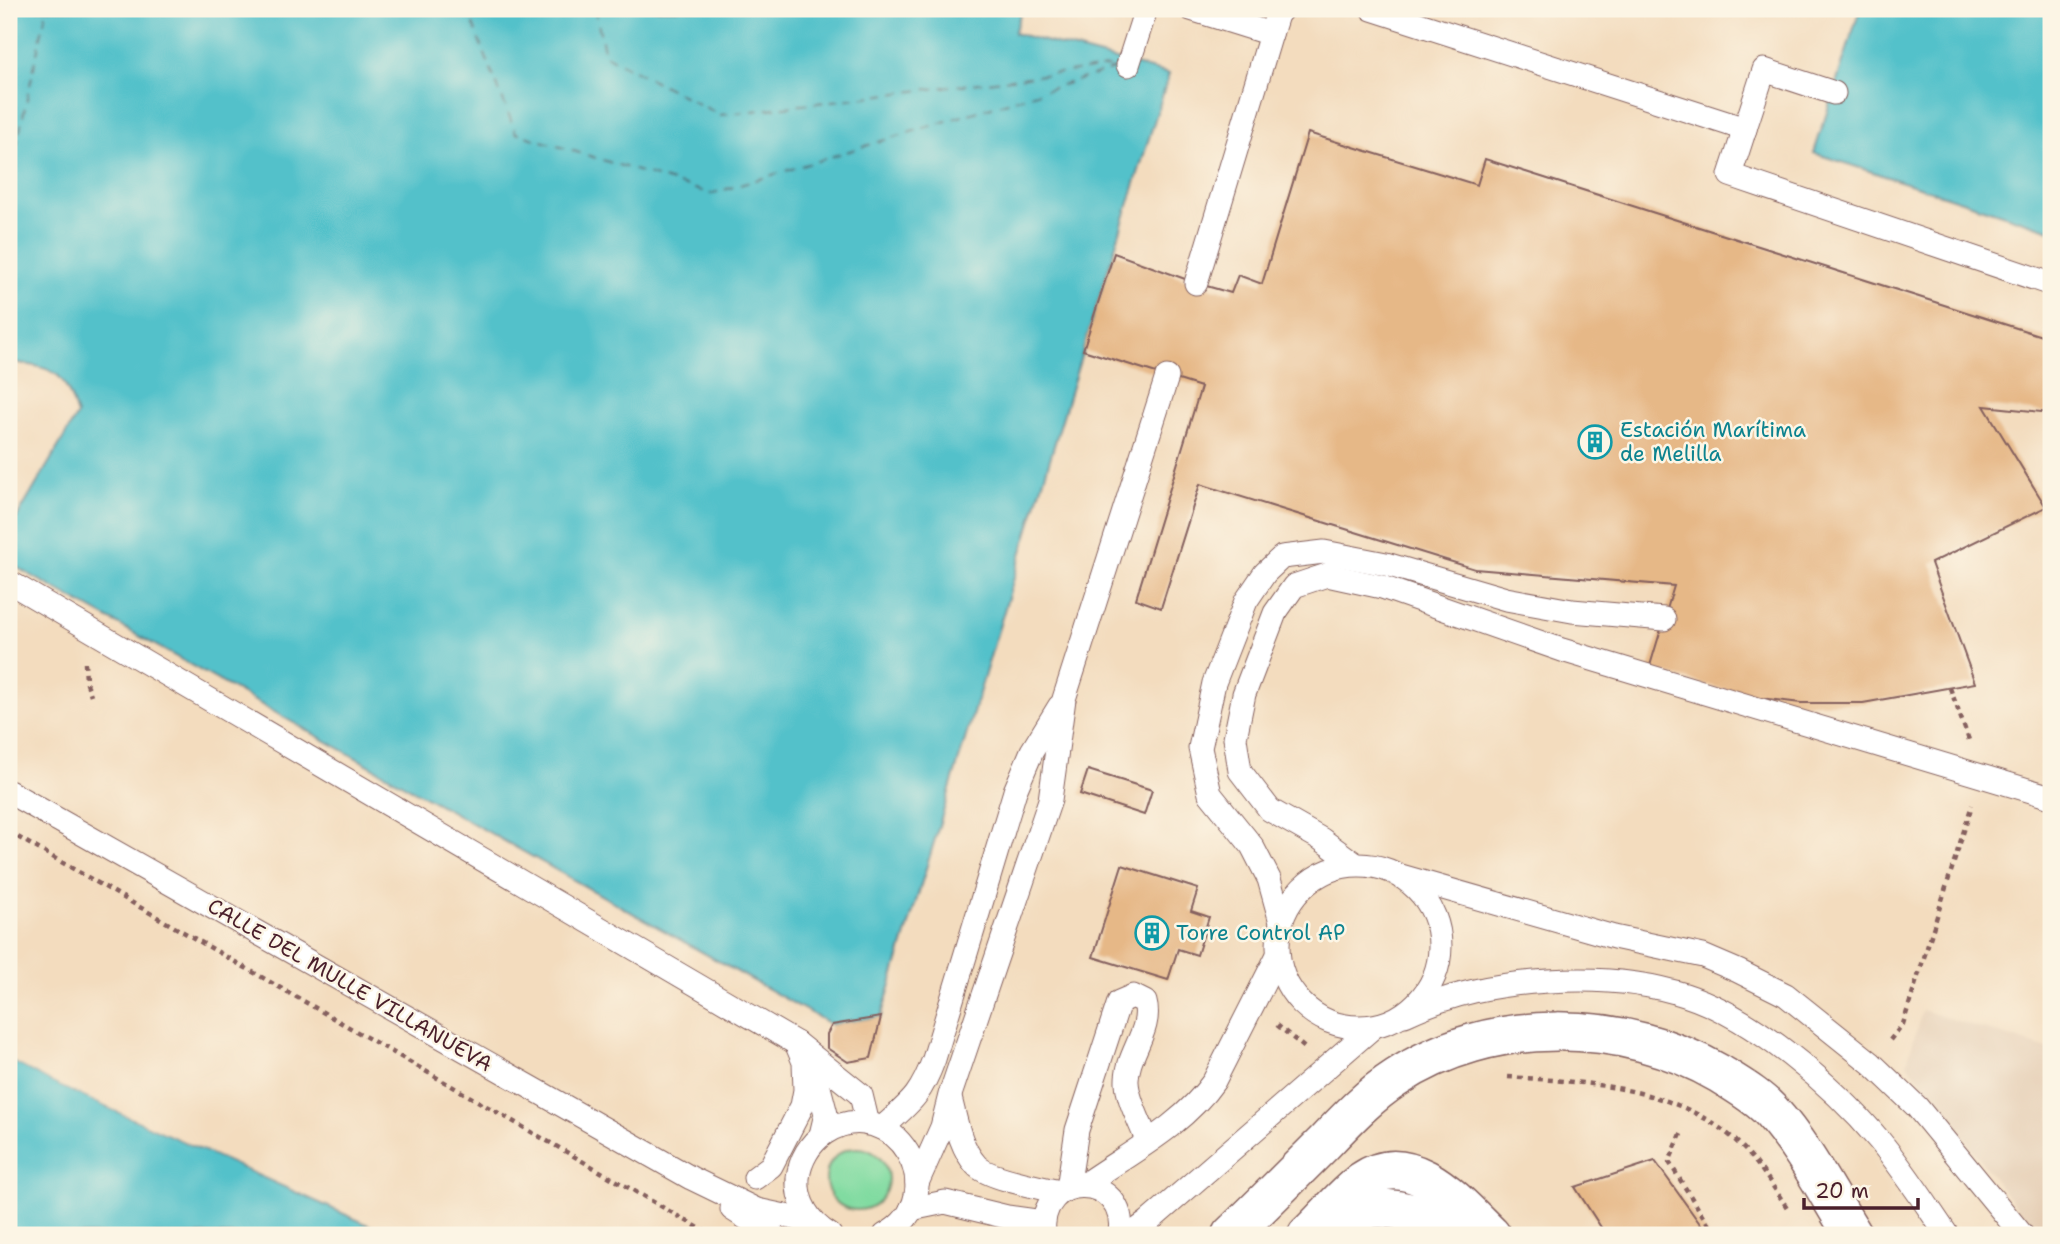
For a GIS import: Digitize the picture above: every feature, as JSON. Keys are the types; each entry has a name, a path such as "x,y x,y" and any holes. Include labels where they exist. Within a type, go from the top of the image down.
{"street":[{"path":"1231,1235 1364,1102 1396,1078 1432,1057 1469,1044 1546,1032 1587,1032 1627,1038 1666,1049 1703,1065 1739,1086 1771,1111 1805,1157 1853,1235"},
{"path":"1255,1235 1375,1115 1406,1092 1430,1077 1503,1053 1541,1048 1579,1048 1617,1053 1655,1064 1690,1079 1723,1099 1753,1123 1805,1157"},
{"path":"1335,1235 1349,1221 1390,1197 1408,1172 1429,1179 1491,1235"},
{"path":"1307,1235 1363,1180 1435,1221 1474,1235"}],"lane":[{"path":"1128,65 1146,9"},
{"path":"1191,9 1271,34"},
{"path":"1196,283 1271,34 1277,15 1282,9"},
{"path":"1372,9 1745,129"},
{"path":"1834,93 1764,71 1730,175 2051,284"},
{"path":"885,1235 904,1220 911,1209 917,1183 942,1127 950,1095 1049,800 1065,699 1167,377"},
{"path":"911,1209 945,1202 1044,1229 1045,1211 1070,1189 1177,1121 1203,1097 1214,1081 1278,955 1281,922 1269,879 1252,846 1210,794 1200,748 1214,683 1246,601 1265,573 1282,557 1324,552 1385,564 1506,599 1572,611 1664,619"},
{"path":"1355,864 1321,839 1270,810 1240,771 1235,738 1244,694 1275,613 1294,586 1327,575 1382,587 1562,650 2051,797"},
{"path":"9,582 804,1050 861,1095 875,1126"},
{"path":"875,1126 915,1099 924,1086 1015,791 1032,751 1065,699"},
{"name":"CALLE DEL MULLE VILLANUEVA","path":"9,792 691,1178 757,1210 822,1229"},
{"path":"1281,922 1297,893 1323,873 1355,864 1379,867 1401,876 1582,928 1703,956 1786,995 1871,1063 1917,1107 2022,1235"},
{"path":"1401,876 1430,905 1442,944 1432,984 1405,1016"},
{"path":"1278,955 1288,986 1309,1012 1339,1026 1372,1027 1405,1016 1439,1000 1512,983 1605,980 1685,995 1719,1010 1762,1035 1797,1061 1840,1100 1878,1139 1947,1235"},
{"path":"1070,1189 1077,1130 1114,1015 1119,1002 1133,996 1145,1002 1149,1014 1130,1065 1127,1081 1147,1141"},
{"path":"1130,1235 1148,1223 1372,1027"},
{"path":"804,1050 826,1114 821,1135"},
{"path":"755,1178 771,1166 802,1107 805,1090 804,1050"},
{"path":"950,1095 960,1135 978,1168 1021,1183 1070,1189 1095,1188 1114,1202 1121,1224 1119,1235"},
{"path":"822,1229 801,1201 798,1177 812,1143 821,1135 844,1125 875,1126 894,1136 911,1157 917,1183"},
{"name":"CALLE DEL MULLE VILLANUEVA","path":"691,1178 734,1181 801,1165"},
{"name":"CALLE DEL MULLE VILLANUEVA","path":"691,1178 773,1235"}],"path":[{"path":"1871,1063 1903,1024 1970,813"},
{"path":"9,832 712,1235"},
{"path":"1250,1009 1272,1020 1291,1035 1324,1070"},
{"path":"1505,1077 1564,1080 1634,1091 1677,1105 1712,1123 1735,1140 1756,1162 1793,1214"},
{"path":"1681,1134 1669,1161 1715,1235"}],"shaded area":[{"path":"1922,1010 2051,1050 2051,1235 2037,1235 1907,1063"}],"green space":[{"path":"851,1148 863,1148 879,1157 886,1167 886,1191 879,1201 863,1210 851,1210 840,1205 831,1196 826,1185 826,1173 831,1162 840,1153"}],"water":[{"path":"9,9 1022,9 1014,33 1169,74 881,1017 832,1025 9,563 9,531 77,415 67,388 55,373 37,366 9,361"},
{"path":"1860,9 2051,9 2051,230 1814,153"},
{"path":"9,1059 54,1083 391,1235 9,1235"}],"pier":[{"path":"9,1055 55,1079 394,1235 54,1083 9,1059"}],"building":[{"name":"Estación Marítima de Melilla","path":"1308,133 1477,185 1485,159 2051,339 2051,413 1984,406 2046,507 1931,563 1975,683 1863,703 1801,703 1752,697 1649,669 1674,586 1475,569 1200,484 1161,608 1136,599 1201,387 1083,350 1114,253 1231,293 1238,275 1262,284"},
{"path":"1088,770 1152,790 1144,815 1080,794"},
{"name":"Torre Control AP","path":"1122,865 1198,889 1191,911 1209,917 1197,955 1178,949 1168,980 1093,957"},
{"path":"881,1017 871,1058 848,1062 827,1048 827,1034 832,1025"},
{"path":"1655,1161 1708,1235 1606,1235 1575,1187"}],"ferry route":[{"path":"9,179 47,9"},
{"path":"467,9 516,133 711,194 1117,68"},
{"path":"595,9 605,55 720,115 1116,66"}],"place":[{"name":"Estación Marítima de Melilla","path":"1595,442"},
{"name":"Torre Control AP","path":"1152,933"}]}
